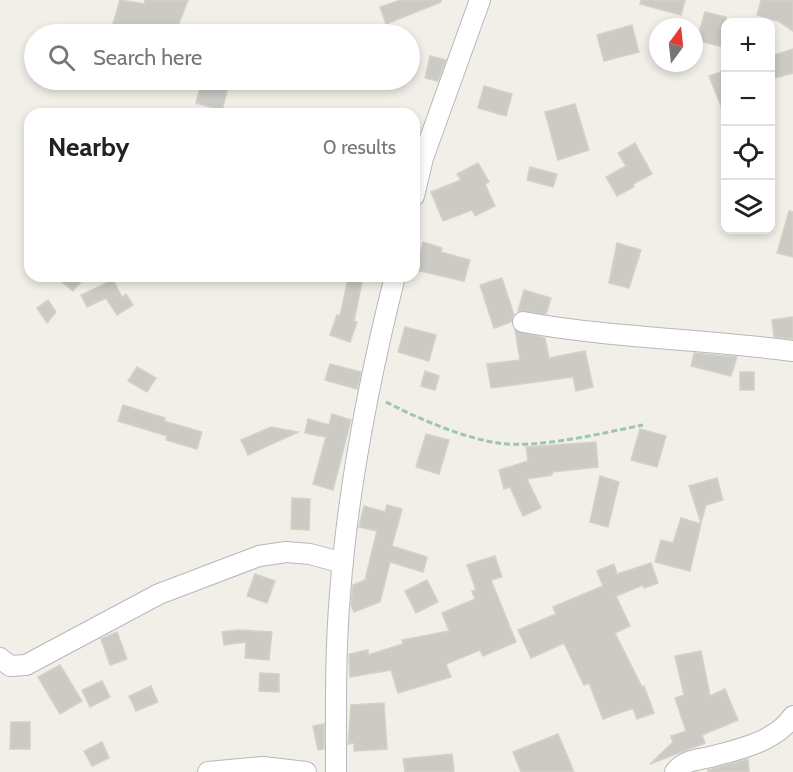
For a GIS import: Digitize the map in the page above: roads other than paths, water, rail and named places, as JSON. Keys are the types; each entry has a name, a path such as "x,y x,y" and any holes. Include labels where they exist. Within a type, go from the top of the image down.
{"street":[{"path":"420,171 480,0"},
{"path":"336,772 336,688 343,563 350,500 368,393 393,282"},
{"path":"523,322 580,332 723,342 793,351"},
{"path":"0,658 10,666 26,665 159,594 260,556 286,552 310,554 343,563"},
{"path":"675,772 688,762 748,746 767,738 793,716"},
{"path":"208,772 264,767 306,772"}]}
